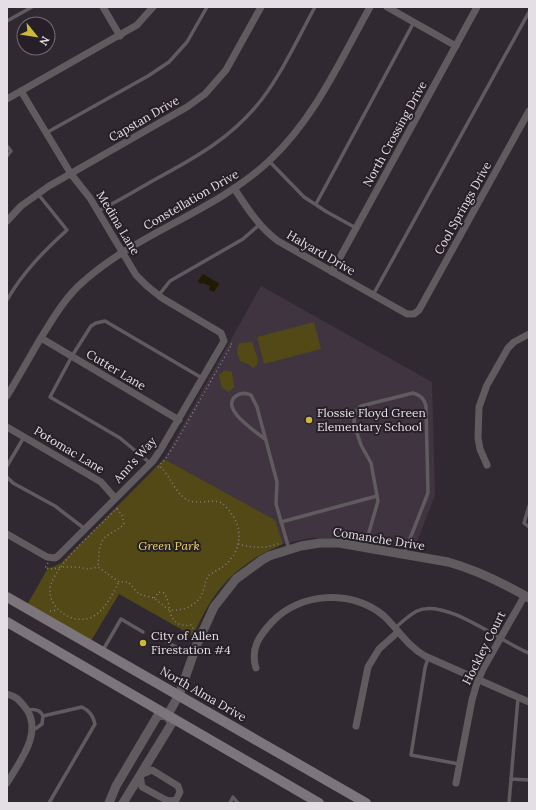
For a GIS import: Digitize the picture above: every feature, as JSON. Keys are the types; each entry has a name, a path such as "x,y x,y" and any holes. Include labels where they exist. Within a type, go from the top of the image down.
{"main road":[{"name":"North Alma Drive","path":"7,596 366,803"},
{"path":"7,622 319,803"}],"street":[{"path":"103,7 120,36"},
{"path":"7,99 120,36 137,25 153,7"},
{"name":"Capstan Drive","path":"7,221 21,206 38,194 187,107 204,94 226,70 261,7"},
{"name":"Constellation Drive","path":"7,396 58,310 74,291 100,267 122,252 251,177 288,143 311,113 370,7"},
{"path":"387,7 456,46"},
{"name":"North Crossing Drive","path":"332,272 477,7"},
{"name":"Medina Lane","path":"21,91 71,174 85,191 98,211 136,275 158,296 221,333 224,338"},
{"name":"Cool Springs Drive","path":"414,314 419,310 529,111"},
{"name":"Halyard Drive","path":"234,188 259,225 278,241 407,314 414,314"},
{"path":"487,465 480,449 478,438 480,407 483,396 487,385 508,348 514,342 529,334"},
{"name":"Cutter Lane","path":"41,338 179,420"},
{"name":"Ann's Way","path":"51,558 58,556 162,449 202,378 224,344 224,338"},
{"name":"Potomac Lane","path":"7,427 101,482 115,498"},
{"path":"7,534 47,558 51,558"},
{"name":"Comanche Drive","path":"167,716 179,695 208,618 214,607 236,579 262,560 289,549 320,543 340,543 448,562 490,576 527,596"},
{"name":"Hockley Court","path":"456,783 472,700 478,680 500,638 527,596"},
{"path":"256,668 253,659 254,651 259,639 268,626 283,613 292,608 308,601 332,598 358,602 377,611 414,649 428,658 529,702"},
{"path":"356,726 368,667 379,649 396,630"},
{"path":"7,694 16,696 28,710 32,730 29,743 7,783"},
{"name":"Comanche Drive","path":"109,803 116,786 158,716 167,716"},
{"name":"Comanche Drive","path":"123,803 172,723 167,716"},
{"path":"127,767 140,775 142,787 166,800 173,801 180,795 180,789 176,783 152,770 140,775"}],"lane":[{"path":"7,21 32,7"},
{"path":"46,133 148,76 169,62 187,42 207,7"},
{"path":"98,211 196,157 215,145 233,130 252,111 271,87 315,7"},
{"path":"373,295 529,12"},
{"path":"316,204 414,22"},
{"path":"7,146 12,151 7,156"},
{"path":"270,161 304,197 356,228"},
{"path":"7,300 26,271 41,254 67,230 38,194"},
{"path":"158,296 170,280 243,239 259,225"},
{"path":"150,463 120,438 50,397 72,356 91,326 105,321 202,378"},
{"path":"266,440 234,412 232,404 233,398 240,393 251,395 257,407 266,440 277,482 276,504 289,549"},
{"path":"365,547 378,501 371,463 361,444 355,425 355,412 361,406 413,393 418,394 425,401 426,406 428,493 404,554"},
{"path":"7,466 24,437"},
{"path":"7,477 13,483 55,506 85,529"},
{"path":"281,522 377,496"},
{"path":"529,506 524,523 529,527"},
{"path":"396,630 417,610 428,608 462,617 529,653"},
{"path":"102,651 121,619 143,632"},
{"path":"167,642 193,657"},
{"path":"428,658 425,668 411,755 459,764"},
{"path":"509,803 518,698"},
{"path":"43,716 82,708 90,712 94,719 94,724 49,803"},
{"path":"28,710 38,710 43,716 42,724 36,729 32,730"},
{"path":"511,778 529,780"},
{"path":"230,803 233,797 238,803"}],"path":[{"path":"51,558 45,568 53,569 61,567 78,567 88,569 98,567 119,582 128,582 139,594 154,598 169,610 182,609 195,603 201,595 206,578 228,562 233,556 238,544 238,524 234,516 225,505 217,502 194,502 187,500 178,492 170,478 159,466"},
{"path":"98,567 102,541 105,537 121,528 124,524 122,515 117,508"},
{"path":"238,544 261,548 280,543"},
{"path":"63,564 53,578 50,590 52,601 58,609 72,619 81,620 90,618 99,612 119,582"},
{"path":"154,598 159,592 164,593 168,600 171,616 182,625 192,626 193,630 191,639"},
{"path":"45,610 54,611 58,609"}],"shaded area":[{"path":"203,274 219,284 214,292 209,290 210,286 203,283 200,284 198,281"},
{"name":"Flossie Floyd Green Elementary School","path":"261,286 432,382 435,495 414,550 360,540 340,538 310,538 283,544 274,520 164,459"}],"green space":[{"path":"314,322 321,349 264,364 257,337"},
{"path":"252,342 258,359 257,365 253,368 240,361 237,350 240,343"},
{"path":"225,370 232,372 234,387 229,392 222,388 219,375"},
{"name":"Green Park","path":"164,459 275,520 283,544 247,563 227,580 212,599 193,636 119,594 91,641 27,605 48,568 61,563"}],"place":[{"name":"Flossie Floyd Green Elementary School","path":"309,420"},
{"name":"City of Allen Firestation #4","path":"143,643"}]}
